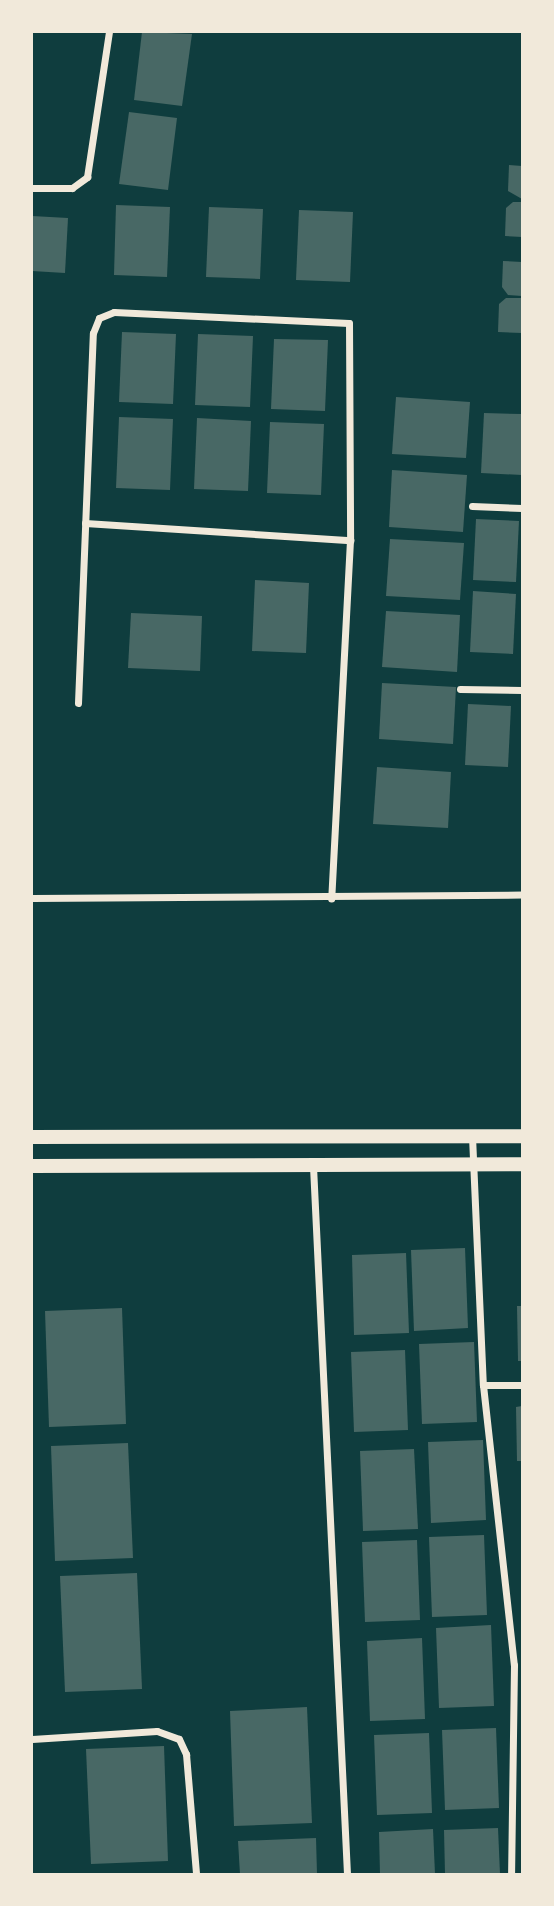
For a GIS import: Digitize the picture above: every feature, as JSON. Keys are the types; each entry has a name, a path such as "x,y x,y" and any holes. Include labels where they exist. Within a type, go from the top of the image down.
{"main road":[{"path":"32,1137 523,1136"},
{"path":"32,1166 523,1164"}],"street":[{"path":"32,188 72,188 87,177 109,32"},
{"path":"78,703 93,333 99,318 114,312 341,319 352,332 350,540 331,898"},
{"path":"472,506 523,508"},
{"path":"85,523 350,540"},
{"path":"460,689 523,690"},
{"path":"32,898 523,895"},
{"path":"471,1136 483,1385 518,1665 519,1846 511,1874"},
{"path":"313,1166 347,1874"},
{"path":"483,1385 523,1385"},
{"path":"32,1739 157,1731 178,1739 186,1754 196,1874"}],"building":[{"path":"142,32 192,34 182,106 134,100"},
{"path":"129,112 177,118 168,190 119,184"},
{"path":"509,165 522,166 522,199 508,191"},
{"path":"513,202 522,202 522,237 505,236 506,208"},
{"path":"116,205 170,207 167,277 114,275"},
{"path":"209,207 263,209 260,279 206,277"},
{"path":"299,210 353,212 350,282 296,280"},
{"path":"32,216 68,218 65,273 32,271"},
{"path":"503,261 522,262 522,296 508,295 502,287"},
{"path":"506,298 522,298 522,333 498,332 499,304"},
{"path":"122,332 176,334 173,404 119,402"},
{"path":"198,334 253,336 250,407 195,405"},
{"path":"274,339 328,340 325,411 271,409"},
{"path":"396,397 470,402 466,458 392,454"},
{"path":"484,413 522,414 522,475 481,473"},
{"path":"119,417 173,419 170,490 116,488"},
{"path":"197,418 251,421 248,491 194,489"},
{"path":"270,422 324,424 321,495 267,493"},
{"path":"392,470 467,475 463,532 389,527"},
{"path":"476,519 519,521 516,582 473,580"},
{"path":"390,539 464,543 460,600 386,596"},
{"path":"255,580 309,583 306,653 252,651"},
{"path":"473,591 516,594 513,654 470,652"},
{"path":"386,611 460,615 457,672 382,667"},
{"path":"131,613 202,616 200,671 128,668"},
{"path":"382,683 456,687 453,744 379,739"},
{"path":"468,704 511,706 508,767 465,765"},
{"path":"377,767 451,772 448,828 373,824"},
{"path":"465,1248 468,1328 414,1331 411,1250"},
{"path":"406,1253 409,1333 354,1335 352,1255"},
{"path":"517,1306 522,1306 522,1361 518,1361"},
{"path":"122,1308 126,1424 49,1427 45,1311"},
{"path":"474,1342 477,1422 422,1424 419,1344"},
{"path":"405,1350 408,1430 354,1432 351,1352"},
{"path":"522,1406 522,1461 517,1461 516,1407"},
{"path":"483,1440 486,1520 431,1523 428,1442"},
{"path":"128,1443 133,1558 55,1561 51,1446"},
{"path":"414,1449 418,1529 363,1531 360,1451"},
{"path":"484,1535 487,1615 432,1617 429,1537"},
{"path":"417,1540 420,1620 365,1622 362,1542"},
{"path":"137,1573 142,1689 65,1692 60,1576"},
{"path":"491,1625 494,1706 439,1708 436,1628"},
{"path":"422,1638 425,1719 370,1721 367,1641"},
{"path":"307,1707 312,1823 234,1826 230,1711"},
{"path":"496,1728 499,1808 445,1810 442,1730"},
{"path":"429,1733 432,1813 377,1815 374,1735"},
{"path":"164,1746 168,1861 91,1864 86,1749"},
{"path":"498,1828 500,1874 445,1874 444,1830"},
{"path":"433,1829 435,1874 380,1874 379,1832"},
{"path":"316,1838 317,1874 240,1874 238,1841"}]}
